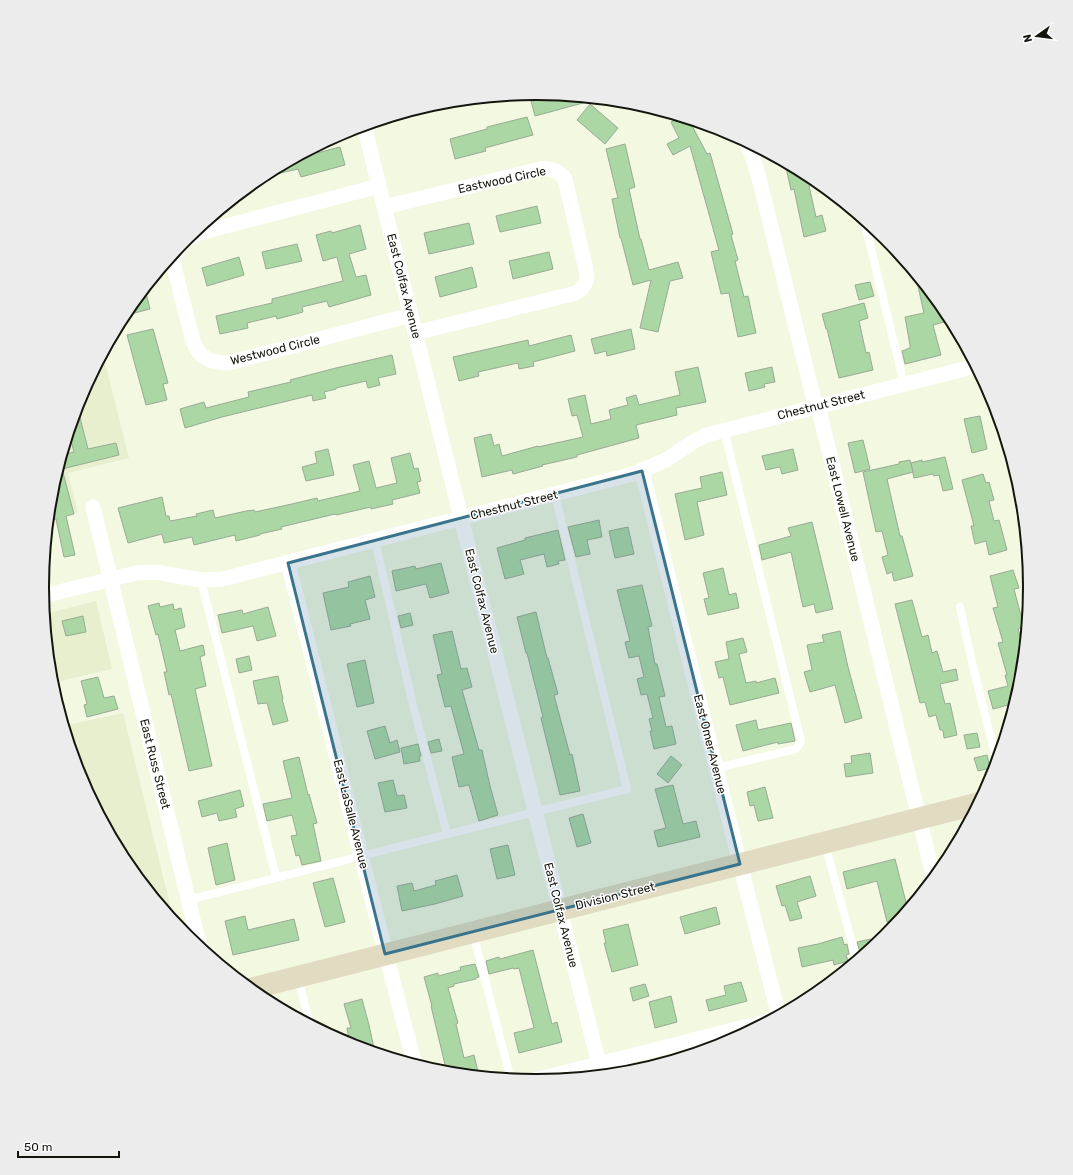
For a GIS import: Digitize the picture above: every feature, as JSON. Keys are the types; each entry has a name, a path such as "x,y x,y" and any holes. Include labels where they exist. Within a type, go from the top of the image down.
{"street":[{"name":"East Colfax Avenue","path":"366,131 600,1070"},
{"name":"East Lowell Avenue","path":"748,148 759,178 814,400 820,414 932,871"},
{"name":"Eastwood Circle","path":"384,207 557,166 565,179 587,274 588,289 415,333"},
{"path":"203,232 379,186"},
{"name":"Westwood Circle","path":"174,262 174,267 195,347 206,358 216,362 228,362 411,315"},
{"name":"Chestnut Street","path":"49,594 136,573 156,572 202,580 223,579 288,563 642,471 666,460 693,442 724,430 971,367"},
{"name":"East Omer Avenue","path":"642,471 778,1011"},
{"name":"East Russ Street","path":"93,507 197,937"},
{"name":"East LaSalle Avenue","path":"288,563 362,856 385,954 413,1059"},
{"name":"Division Street","path":"258,987 973,805"},
{"path":"585,1072 691,1048 733,1033"}],"lane":[{"path":"866,229 904,384"},
{"path":"716,768 796,749 801,741 724,430"},
{"path":"188,900 627,789 554,495"},
{"path":"375,541 413,705 446,834"},
{"path":"202,580 276,877"},
{"path":"960,607 995,753"},
{"path":"824,842 856,956"},
{"path":"473,932 509,1074"},
{"path":"298,977 308,1018"}],"highlighted area":[{"path":"642,471 740,864 385,954 288,563"}],"shaded area":[{"path":"105,361 129,458 68,473 78,513 54,519 58,492 75,431 86,401"},
{"path":"96,601 112,669 58,682 53,651 50,613"},
{"path":"123,713 171,910 131,858 114,831 86,774 69,725"}],"building":[{"path":"531,100 585,103 535,116"},
{"path":"590,104 618,128 605,144 577,120"},
{"path":"527,117 533,135 485,148 486,151 455,159 450,139 487,129 487,127"},
{"path":"674,120 692,126 707,154 710,153 733,234 731,235 738,260 735,261 744,297 748,296 756,333 738,337 729,293 721,294 711,252 719,250 690,146 673,155 667,144 679,138 671,122"},
{"path":"625,144 635,187 629,189 640,239 649,270 678,262 683,278 670,281 658,332 640,328 651,280 633,285 620,238 612,199 618,198 606,149"},
{"path":"340,147 345,165 301,177 298,169 280,173 293,165 314,154"},
{"path":"786,169 812,185 809,186 816,217 822,215 826,231 804,237 794,189 791,190"},
{"path":"537,206 541,223 500,232 496,216"},
{"path":"469,223 474,244 429,254 424,233"},
{"path":"360,225 366,249 349,254 356,277 366,275 371,295 329,307 327,301 302,307 303,312 277,319 276,316 247,323 248,328 220,334 216,316 272,303 272,299 343,281 337,257 323,261 316,235 331,231 332,233"},
{"path":"297,244 302,261 266,269 262,252"},
{"path":"549,252 553,269 513,279 509,261"},
{"path":"239,257 244,275 207,286 202,268"},
{"path":"472,267 477,287 440,297 435,277"},
{"path":"870,282 874,296 859,300 855,285"},
{"path":"918,284 945,322 933,325 941,355 905,364 902,351 910,348 910,345 905,317 924,313"},
{"path":"147,296 150,309 134,313"},
{"path":"864,303 868,318 859,321 866,353 869,352 873,370 839,378 822,314"},
{"path":"153,329 168,383 163,384 167,400 146,405 127,335"},
{"path":"631,329 635,349 607,356 606,351 595,354 591,339"},
{"path":"571,335 575,351 533,362 534,366 519,369 518,363 478,372 479,376 459,381 453,357 528,340 529,346"},
{"path":"392,355 396,374 378,378 380,385 368,388 366,381 324,392 326,398 313,401 312,395 222,417 185,428 180,409 204,402 206,408 249,397 248,392 291,382 290,380"},
{"path":"698,367 706,402 676,408 677,415 636,425 639,438 577,455 577,457 542,465 543,466 513,474 512,470 482,477 474,438 491,434 494,446 499,444 502,456 538,446 583,437 577,415 572,416 568,399 585,395 591,424 611,419 609,410 628,405 626,398 636,395 639,405 680,395 675,372"},
{"path":"772,367 775,382 764,384 765,387 749,391 745,373"},
{"path":"980,416 987,449 972,453 964,419"},
{"path":"80,418 88,449 116,443 119,455 64,468 68,453 74,452 72,442"},
{"path":"863,440 870,469 855,473 848,443"},
{"path":"328,449 334,475 306,481 302,467 317,463 315,452"},
{"path":"793,449 798,470 782,474 780,467 766,470 762,456"},
{"path":"410,453 414,469 418,468 421,481 417,482 420,493 392,500 393,504 335,514 281,527 282,529 236,541 235,535 194,545 192,537 164,543 162,534 128,543 118,508 162,497 166,516 169,516 170,521 197,516 196,514 213,510 215,518 246,511 254,510 255,512 317,498 318,501 360,491 353,465 369,461 376,488 397,483 391,458"},
{"path":"945,457 953,489 943,491 939,475 934,476 933,474 914,478 911,463"},
{"path":"910,460 913,472 887,479 900,536 902,536 913,576 894,581 892,572 887,574 882,557 888,555 882,531 876,532 863,472"},
{"path":"722,472 727,495 697,502 704,535 685,540 675,494 702,488 700,477"},
{"path":"63,473 74,514 66,516 75,555 64,557 56,519 54,520"},
{"path":"983,474 986,483 989,482 994,500 989,501 994,521 999,520 1007,550 989,555 986,541 975,544 971,526 974,526 962,480"},
{"path":"599,520 602,537 587,540 590,554 576,557 568,527"},
{"path":"812,522 833,609 816,613 814,604 803,607 791,552 762,560 759,545 791,536 788,528"},
{"path":"628,527 634,554 615,558 609,531"},
{"path":"558,530 565,560 558,561 559,564 547,567 544,554 520,560 524,574 505,579 497,548 525,540 525,538"},
{"path":"441,563 449,593 430,598 426,584 396,591 392,571 415,566 416,569"},
{"path":"723,568 729,595 736,593 739,608 708,615 704,599 709,598 703,573"},
{"path":"1013,570 1019,588 1014,589 1023,622 1022,628 1018,629 1021,640 1020,651 1015,683 1009,705 993,709 988,691 1008,686 1005,675 1007,675 998,643 1003,642 993,608 998,607 990,576"},
{"path":"370,576 375,597 365,600 370,619 350,624 351,626 331,630 323,593 349,587 348,582"},
{"path":"642,585 652,626 648,627 655,664 657,664 665,696 659,697 666,727 672,726 676,744 654,749 649,719 653,718 647,694 641,695 637,679 644,677 639,656 629,658 625,642 630,641 617,590"},
{"path":"912,600 922,637 928,635 932,653 937,651 943,672 956,669 958,680 940,684 945,704 950,703 957,735 944,738 943,730 940,730 936,715 929,717 925,702 920,703 895,604"},
{"path":"159,603 160,607 173,604 174,610 181,608 185,627 175,630 180,651 203,645 205,655 200,657 206,686 195,689 212,766 189,771 171,694 169,695 164,672 167,672 158,634 156,635 148,606"},
{"path":"268,607 276,636 257,641 253,626 222,633 218,615 242,610 243,614"},
{"path":"536,612 547,658 558,694 554,695 570,755 572,754 580,791 560,795 541,718 543,717 517,617"},
{"path":"410,613 413,625 401,628 398,616"},
{"path":"83,616 86,632 66,636 62,621"},
{"path":"452,631 461,669 467,668 472,687 462,690 479,750 482,750 498,815 479,821 469,785 459,787 452,757 464,754 451,706 445,707 437,675 442,674 433,635"},
{"path":"840,631 862,718 845,723 835,685 810,692 804,672 812,670 807,645 824,642 822,635"},
{"path":"743,638 747,652 739,654 746,683 756,681 756,683 775,678 779,693 730,705 723,677 719,678 715,662 729,659 726,642"},
{"path":"249,656 252,670 239,673 236,659"},
{"path":"365,660 374,703 357,707 347,664"},
{"path":"278,676 288,721 273,725 267,703 258,704 253,681"},
{"path":"98,677 104,698 114,696 118,709 87,717 84,705 87,704 81,681"},
{"path":"756,720 758,730 791,723 795,741 778,744 778,742 743,751 736,725"},
{"path":"385,726 390,743 397,740 400,752 375,759 367,731"},
{"path":"977,733 980,747 967,749 964,735"},
{"path":"439,739 442,751 431,753 428,742"},
{"path":"418,744 421,756 419,756 420,761 404,764 401,748"},
{"path":"870,753 873,773 846,777 844,764 852,763 851,756"},
{"path":"987,755 989,768 978,771 974,758"},
{"path":"671,756 682,765 668,783 657,774"},
{"path":"299,757 308,795 309,794 317,823 313,824 321,861 302,865 299,855 296,856 291,836 297,835 292,815 267,821 263,804 292,798 283,761"},
{"path":"393,780 397,796 404,795 407,808 385,812 378,783"},
{"path":"673,785 683,824 696,821 700,837 658,847 654,831 666,828 655,789"},
{"path":"765,787 773,818 758,821 754,805 750,806 747,792"},
{"path":"240,790 244,806 235,809 237,817 219,821 217,813 202,817 198,801"},
{"path":"583,814 591,843 577,847 569,818"},
{"path":"227,843 235,880 216,885 208,848"},
{"path":"508,845 515,875 497,879 490,849"},
{"path":"895,859 907,905 891,921 887,922 877,881 847,889 843,872"},
{"path":"457,875 463,896 402,911 397,886 412,883 414,891 436,885 435,881"},
{"path":"810,876 816,896 797,902 802,918 790,921 785,905 782,906 776,886"},
{"path":"333,878 345,922 325,927 313,883"},
{"path":"716,907 720,924 685,934 680,917"},
{"path":"245,916 248,930 294,919 299,940 233,955 225,921"},
{"path":"628,924 638,965 612,972 604,943 606,943 603,930"},
{"path":"842,937 844,945 847,944 849,954 846,955 848,961 834,965 833,960 802,967 798,948"},
{"path":"871,939 871,941 860,952 857,942"},
{"path":"533,950 552,1024 557,1022 562,1042 519,1053 514,1033 534,1028 519,968 489,974 486,961 499,957 500,959"},
{"path":"475,964 479,977 454,984 454,986 448,988 458,1023 456,1024 464,1058 474,1055 478,1071 445,1067 424,977 438,973 438,976 461,970 460,967"},
{"path":"741,982 747,1001 709,1011 706,1000 726,995 724,986"},
{"path":"645,984 649,996 633,1001 630,988"},
{"path":"671,996 677,1022 655,1028 649,1002"},
{"path":"362,999 374,1047 349,1037 347,1028 351,1028 344,1004"}]}
